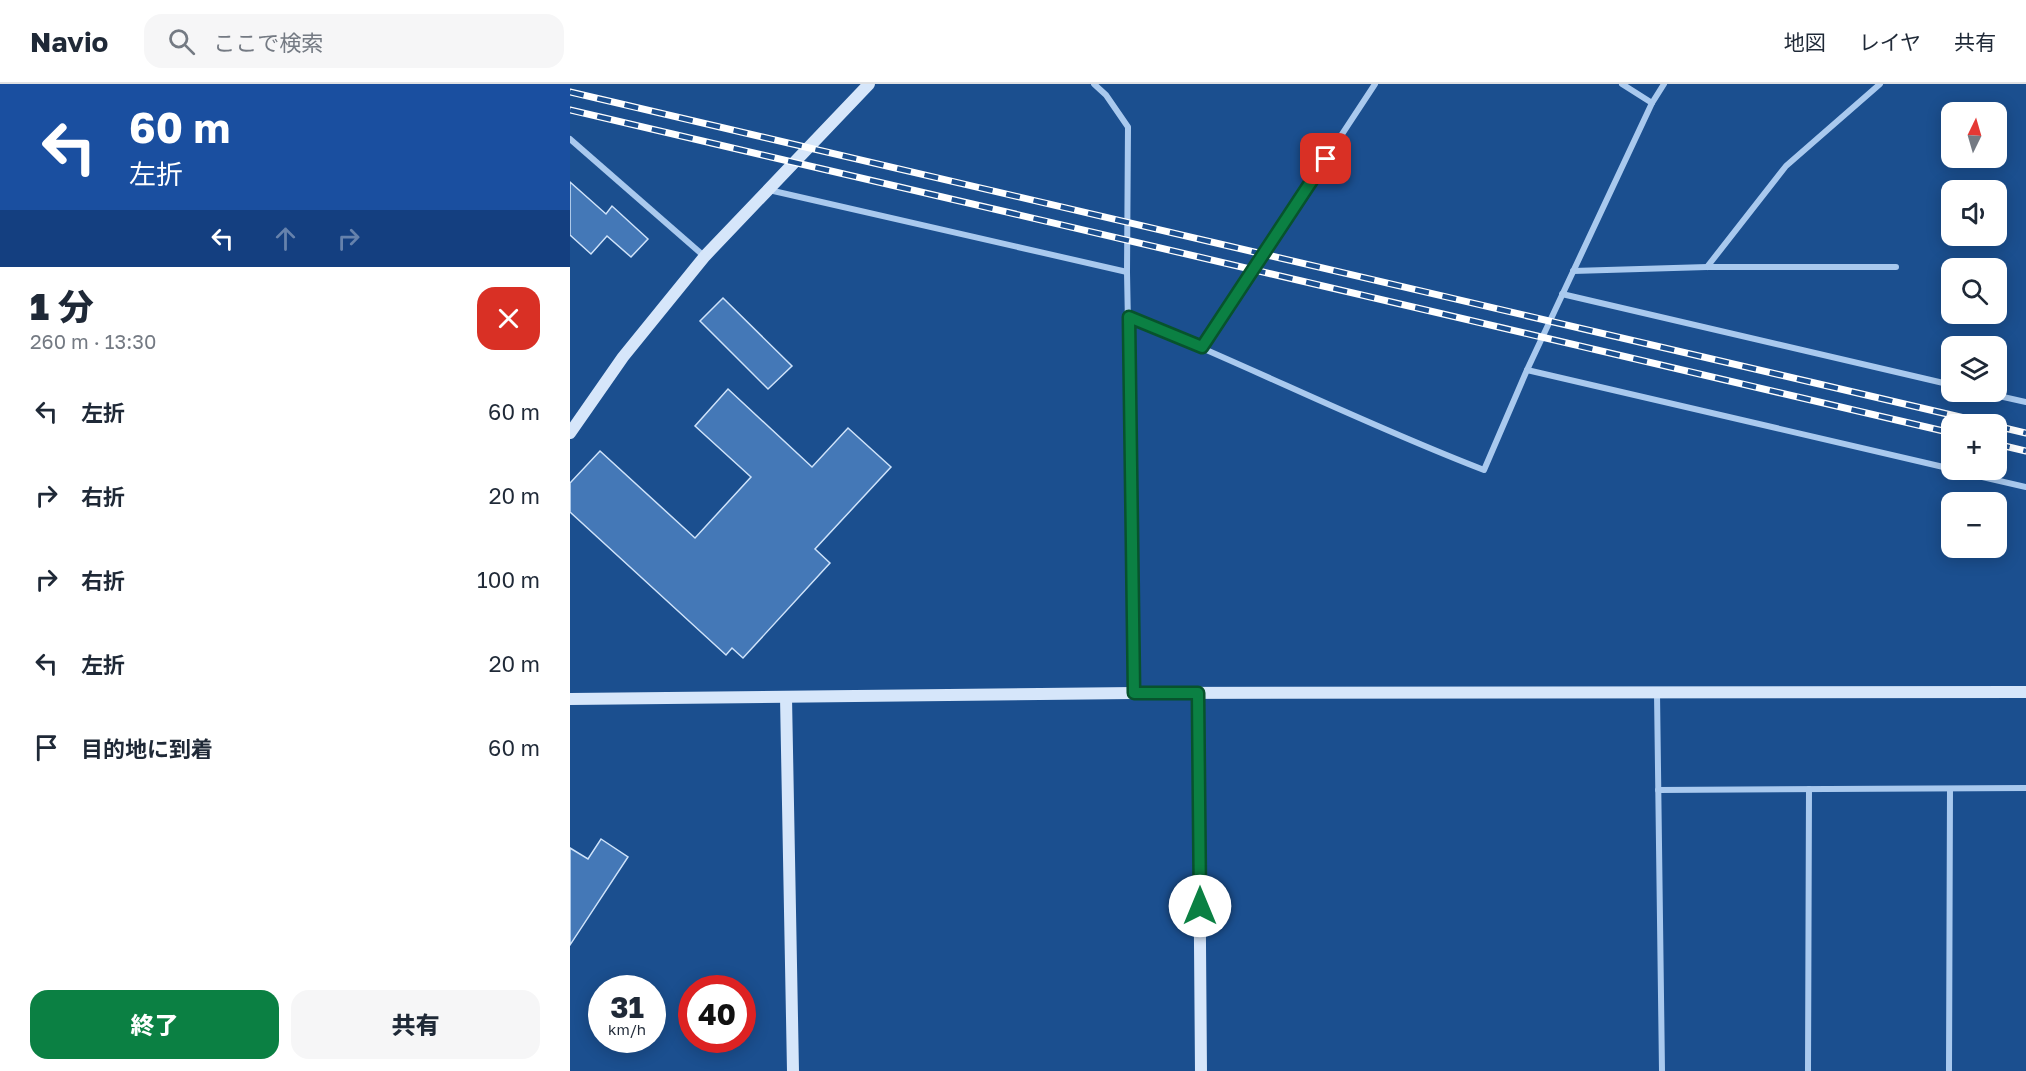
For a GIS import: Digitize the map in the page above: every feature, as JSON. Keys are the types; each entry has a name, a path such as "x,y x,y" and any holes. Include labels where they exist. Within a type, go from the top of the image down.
{"street":[{"path":"570,433 623,357 705,256 869,84"},
{"path":"1094,84 1106,95 1128,127 1127,272 1134,693"},
{"path":"1202,347 1375,84"},
{"path":"1622,84 1652,103"},
{"path":"1129,317 1202,347 1419,445 1484,470 1562,294 1652,103 1664,84"},
{"path":"1707,267 1786,166 1880,84"},
{"path":"571,141 705,256"},
{"path":"768,190 1127,272"},
{"path":"1573,271 1707,267 1896,267"},
{"path":"1562,294 1941,382"},
{"path":"1527,370 1941,467"},
{"path":"2007,398 2026,402"},
{"path":"1996,480 2026,487"},
{"path":"1657,692 1662,1071"},
{"path":"570,699 1134,693 2026,692"},
{"path":"1198,693 1201,1071"},
{"path":"786,697 793,1071"},
{"path":"1658,790 2026,788"},
{"path":"1809,789 1809,1071"},
{"path":"1949,1071 1950,789"}],"building":[{"path":"570,182 606,214 612,206 648,239 631,257 607,236 591,254 570,235"},
{"path":"723,298 792,366 768,389 700,321"},
{"path":"728,389 812,467 848,428 891,467 815,549 830,563 743,658 732,648 726,655 570,512 570,483 600,451 695,538 751,477 695,426"},
{"path":"601,839 628,857 570,945 570,848 588,859"}],"railway":[{"path":"570,92 1947,414"},
{"path":"570,110 1941,430"},
{"path":"2007,429 2026,433"},
{"path":"2007,447 2026,451"}],"route":[{"path":"1200,906 1198,693 1134,693 1129,317 1202,347 1326,159"}]}
